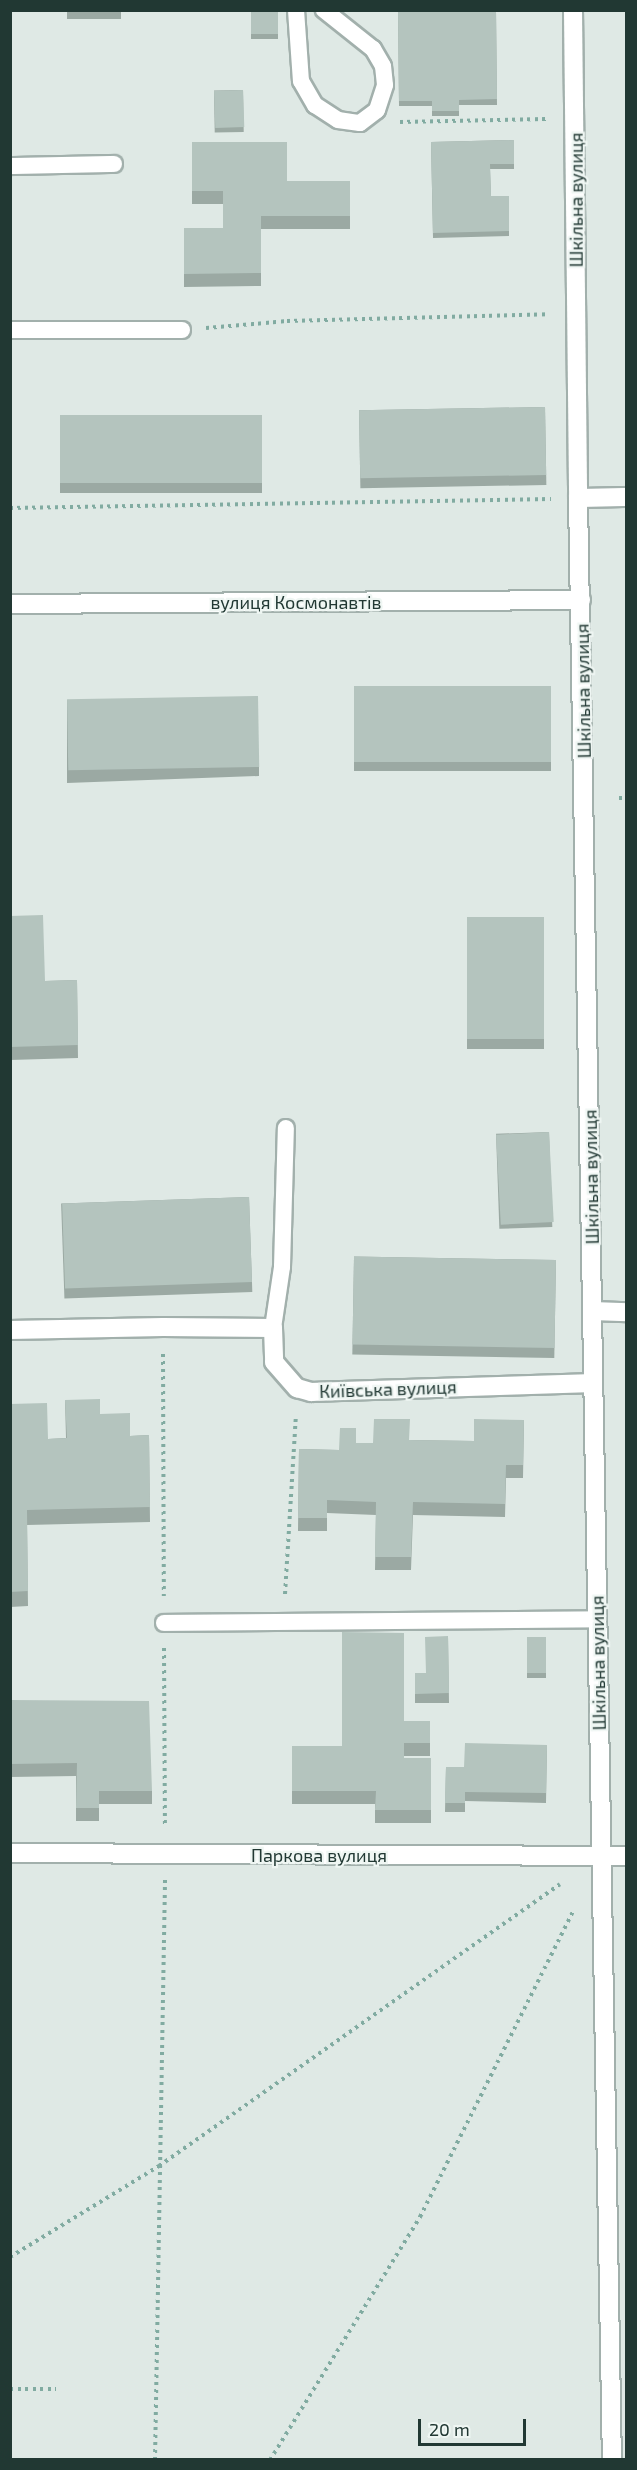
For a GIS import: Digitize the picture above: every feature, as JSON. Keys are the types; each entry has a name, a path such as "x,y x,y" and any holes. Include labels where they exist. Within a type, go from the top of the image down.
{"street":[{"name":"Шкільна вулиця","path":"573,10 578,498 594,1311 593,1383 612,2460"},
{"path":"578,498 627,497"},
{"name":"вулиця Космонавтів","path":"10,604 581,600"},
{"path":"594,1311 627,1312"},
{"path":"10,1330 163,1327 273,1328"},
{"name":"Київська вулиця","path":"273,1328 274,1362 297,1388 311,1392 593,1383"},
{"name":"Паркова вулиця","path":"10,1853 627,1856"}],"lane":[{"path":"296,10 301,81 315,105 338,120 360,123 377,110 386,85 383,66 373,49 324,10"},
{"path":"10,166 114,164"},
{"path":"10,330 182,330"},
{"path":"273,1328 282,1267 286,1128"},
{"path":"164,1623 597,1619"}],"path":[{"path":"360,123 553,119"},
{"path":"182,330 287,321 576,314"},
{"path":"10,508 578,498"},
{"path":"619,798 627,798"},
{"path":"155,2460 165,1854 163,1327"},
{"path":"283,1622 297,1388"},
{"path":"10,2257 159,2166 562,1883"},
{"path":"270,2460 420,2217 580,1898"},
{"path":"10,2390 56,2389"}],"building":[{"path":"251,10 278,10 278,34 251,34"},
{"path":"398,10 496,10 497,99 459,100 459,111 432,111 432,101 399,101"},
{"path":"243,90 244,127 215,128 214,91"},
{"path":"514,140 514,164 490,164 491,196 509,196 509,231 433,233 431,142"},
{"path":"192,142 287,142 287,181 350,181 350,216 261,216 261,273 184,274 184,228 223,228 223,191 192,191"},
{"path":"545,407 546,475 360,478 359,410"},
{"path":"60,415 262,415 262,483 60,483"},
{"path":"354,686 551,686 551,762 354,762"},
{"path":"258,696 259,767 68,770 67,699"},
{"path":"43,915 45,981 77,980 78,1045 10,1047 10,916"},
{"path":"467,917 544,917 544,1039 467,1039"},
{"path":"549,1132 554,1222 501,1225 496,1135"},
{"path":"249,1197 252,1282 65,1288 62,1204"},
{"path":"354,1256 556,1260 554,1348 352,1344"},
{"path":"100,1399 100,1414 130,1413 130,1436 149,1435 150,1507 27,1510 28,1591 10,1592 10,1404 47,1403 48,1439 67,1438 65,1400"},
{"path":"374,1419 410,1419 409,1440 474,1441 474,1419 524,1420 523,1465 506,1465 505,1504 413,1502 411,1557 375,1557 376,1502 327,1500 327,1518 298,1518 299,1449 339,1450 340,1428 356,1428 356,1443 373,1443"},
{"path":"342,1632 404,1633 404,1721 430,1721 430,1743 404,1743 404,1758 431,1758 431,1810 375,1810 376,1791 292,1791 292,1746 342,1746"},
{"path":"448,1636 449,1693 415,1694 415,1673 426,1673 425,1637"},
{"path":"527,1637 546,1637 546,1673 527,1673"},
{"path":"10,1700 149,1701 152,1791 99,1791 99,1808 76,1808 77,1763 10,1764"},
{"path":"465,1743 547,1745 546,1793 465,1792 465,1803 445,1803 446,1767 464,1767"}]}
